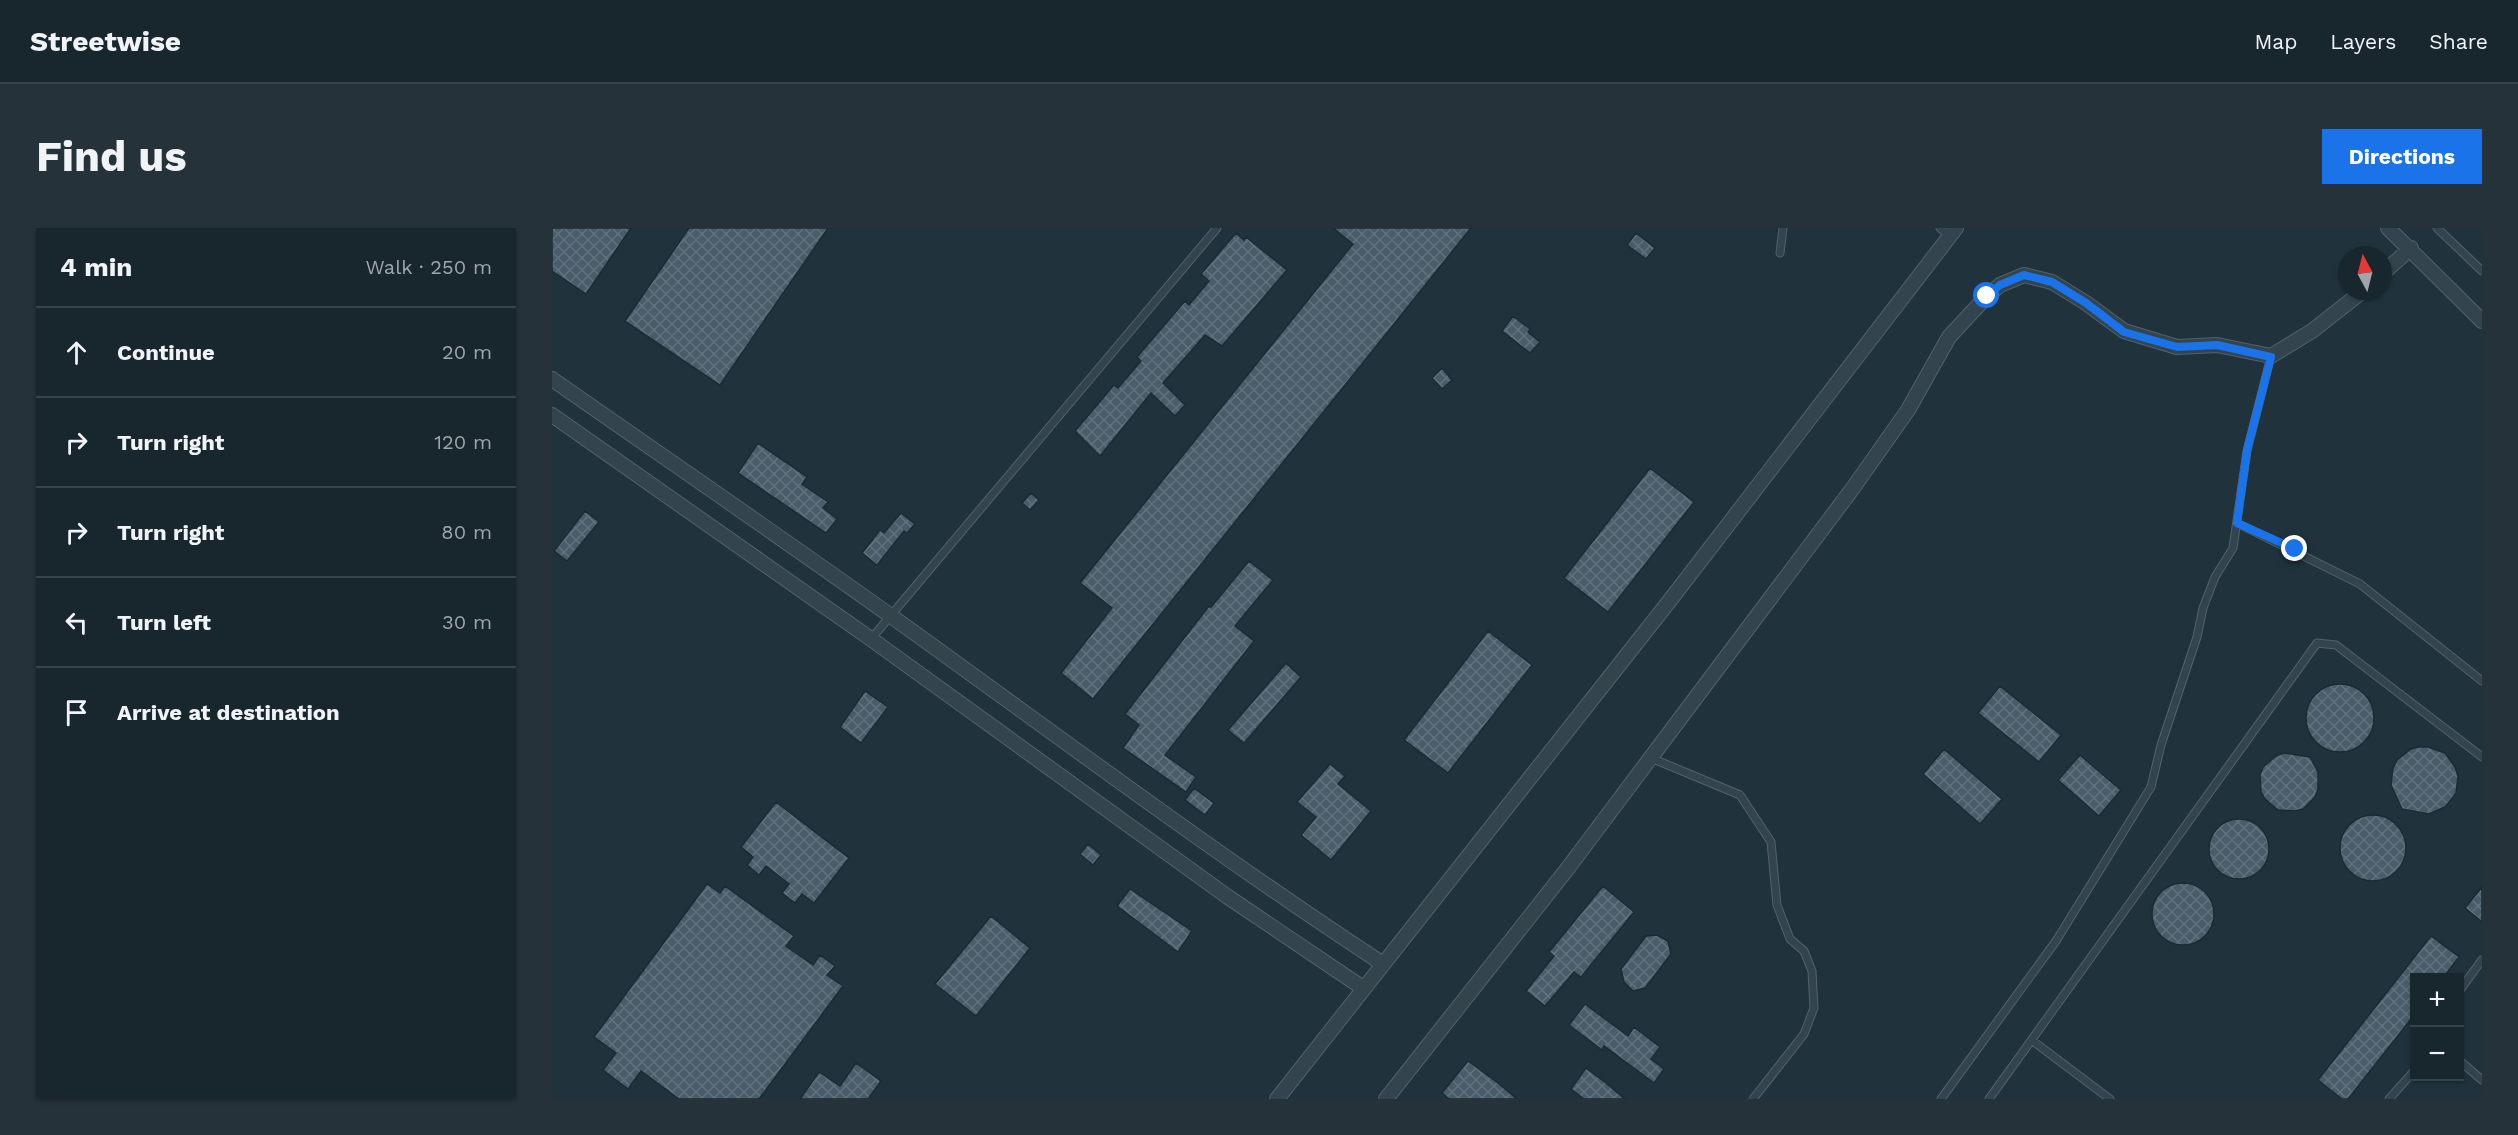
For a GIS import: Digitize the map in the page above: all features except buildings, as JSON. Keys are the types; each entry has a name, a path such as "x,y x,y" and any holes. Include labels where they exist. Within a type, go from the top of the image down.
{"street":[{"path":"2388,228 2482,321"},
{"path":"1277,1099 1671,599 1948,231"},
{"path":"2392,265 2411,249"},
{"path":"1386,1099 1651,758 1900,423 1949,337 2000,285 2024,275 2052,282 2086,303 2124,332 2177,347 2217,345 2271,357 2312,331 2352,300"},
{"path":"552,379 890,616 1198,839 1288,902 1383,964"},
{"path":"552,415 871,639 1098,805 1363,988"}],"lane":[{"path":"871,639 1217,228"},
{"path":"1780,253 1783,228"},
{"path":"2437,228 2482,272"},
{"path":"1941,1099 2056,941 2151,787 2161,745 2197,637 2203,608 2215,577 2233,548 2247,450 2271,357"},
{"path":"2237,523 2360,584 2482,681"},
{"path":"1989,1099 2033,1041 2201,802 2317,643 2336,645 2482,757"},
{"path":"1651,758 1740,795 1770,842 1777,905 1790,939 1804,951 1812,971 1814,1008 1804,1034 1753,1099"},
{"path":"2464,985 2482,960"},
{"path":"2033,1041 2110,1099"},
{"path":"2464,1064 2482,1080"},
{"path":"2389,1099 2410,1076"}],"route":[{"path":"1987,296 2000,285 2024,275 2052,282 2086,303 2124,332 2177,347 2217,345 2271,357 2247,450 2237,523 2295,549"}]}
